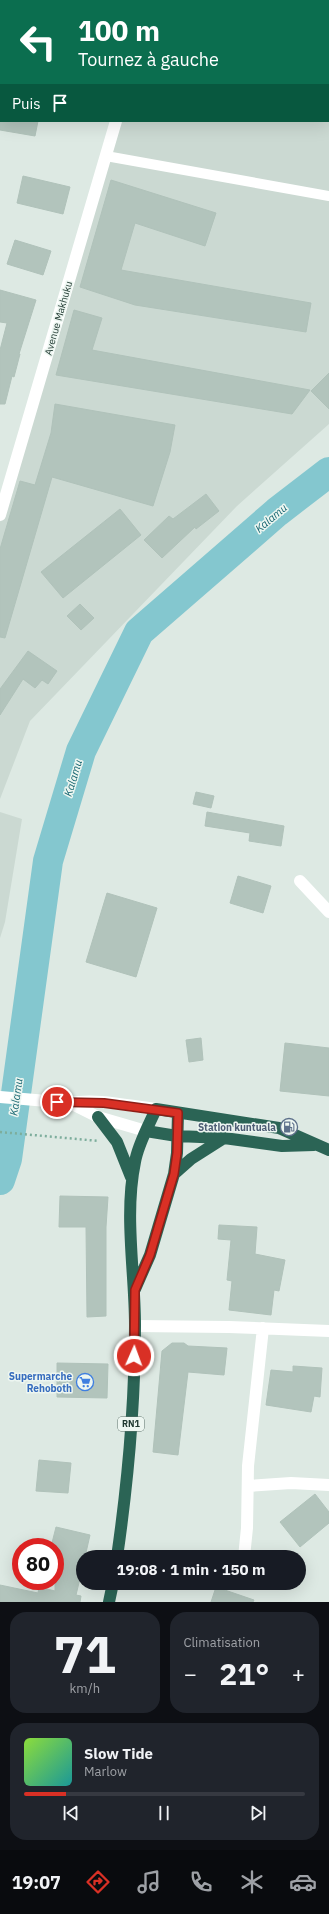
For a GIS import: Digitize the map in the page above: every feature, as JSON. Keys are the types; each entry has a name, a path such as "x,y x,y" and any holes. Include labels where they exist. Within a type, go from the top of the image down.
{"highway":[{"path":"156,1109 279,1128 329,1150"},
{"name":"RN1","path":"119,1550 130,1445 135,1326 135,1290 131,1234 132,1181 135,1162 156,1109"},
{"name":"RN1","path":"135,1290 150,1255 174,1174 177,1153 178,1113"},
{"path":"98,1117 117,1142 132,1181"},
{"path":"146,1131 177,1136 224,1138 282,1146 316,1145"},
{"path":"174,1174 191,1160 224,1138"},
{"path":"109,1602 112,1590"}],"street":[{"name":"Avenue Makhuku","path":"0,514 116,122"},
{"path":"300,881 329,912"},
{"path":"0,1097 70,1103 86,1102 156,1109"},
{"path":"70,1103 98,1117 146,1131"},
{"path":"135,1326 263,1328 329,1331"},
{"path":"245,1550 247,1528 248,1466 263,1328"},
{"path":"248,1486 291,1483 329,1485"}],"lane":[{"path":"106,156 329,196"}],"path":[{"path":"0,1132 117,1142"}],"shaded area":[{"path":"116,122 329,122 329,424 237,506 30,721 0,799 0,522"},
{"path":"0,812 22,819 5,922 0,938"}],"building":[{"path":"0,122 38,122 35,136 0,130"},
{"path":"23,176 70,187 63,214 17,203"},
{"path":"111,180 216,213 205,246 135,223 121,270 311,303 306,332 135,305 80,287"},
{"path":"15,240 51,251 43,275 7,264"},
{"path":"0,290 36,300 19,354 14,377 12,376 5,404 0,404 0,350 7,323 0,322"},
{"path":"74,310 102,318 92,350 310,390 292,414 56,375"},
{"path":"329,373 329,409 311,391"},
{"path":"55,404 175,425 170,452 153,506 52,477 5,638 0,637 0,549 20,481 35,485 51,433"},
{"path":"206,494 219,511 196,529 195,527 162,558 144,540 169,516 173,519"},
{"path":"120,509 141,535 63,598 41,572"},
{"path":"80,604 94,618 81,630 67,616"},
{"path":"28,651 57,671 48,684 42,680 35,688 23,679 0,715 0,689"},
{"path":"196,792 214,796 211,808 193,804"},
{"path":"207,812 284,826 281,846 249,841 250,833 205,826"},
{"path":"238,876 271,886 263,913 230,903"},
{"path":"107,893 157,908 136,977 86,962"},
{"path":"201,1038 203,1060 189,1062 186,1040"},
{"path":"285,1043 329,1048 329,1096 280,1091"},
{"path":"60,1196 108,1197 106,1227 106,1316 87,1317 86,1227 59,1227"},
{"path":"219,1225 257,1227 255,1254 285,1260 279,1291 274,1290 271,1315 229,1310 232,1281 227,1280 231,1240 218,1239"},
{"path":"172,1343 184,1343 188,1346 227,1348 224,1375 188,1372 178,1455 153,1452 162,1351"},
{"path":"57,1363 108,1364 107,1398 57,1397"},
{"path":"293,1366 322,1368 320,1397 314,1396 311,1412 266,1405 271,1370 293,1372"},
{"path":"39,1460 71,1463 68,1493 36,1491"},
{"path":"315,1494 329,1512 329,1523 300,1547 280,1522"},
{"path":"56,1527 90,1535 87,1550 76,1550 76,1590 77,1590 76,1595 81,1596 80,1602 0,1602 0,1585 12,1588 12,1590 24,1590 38,1593 38,1590 64,1590 64,1538 53,1538"},
{"path":"215,1590 225,1590 254,1600 253,1602 211,1602"}],"waterway":[{"name":"Kalamu","path":"0,1180 7,1159 48,861 81,751 139,632 277,512 329,472"}],"place":[{"name":"Station kuntuala","path":"289,1127"},
{"name":"Supermarche Rehoboth","path":"85,1382"}],"route":[{"path":"57,1102 104,1103 178,1113 177,1153 174,1174 162,1210 150,1255 135,1290 134,1356"}]}
